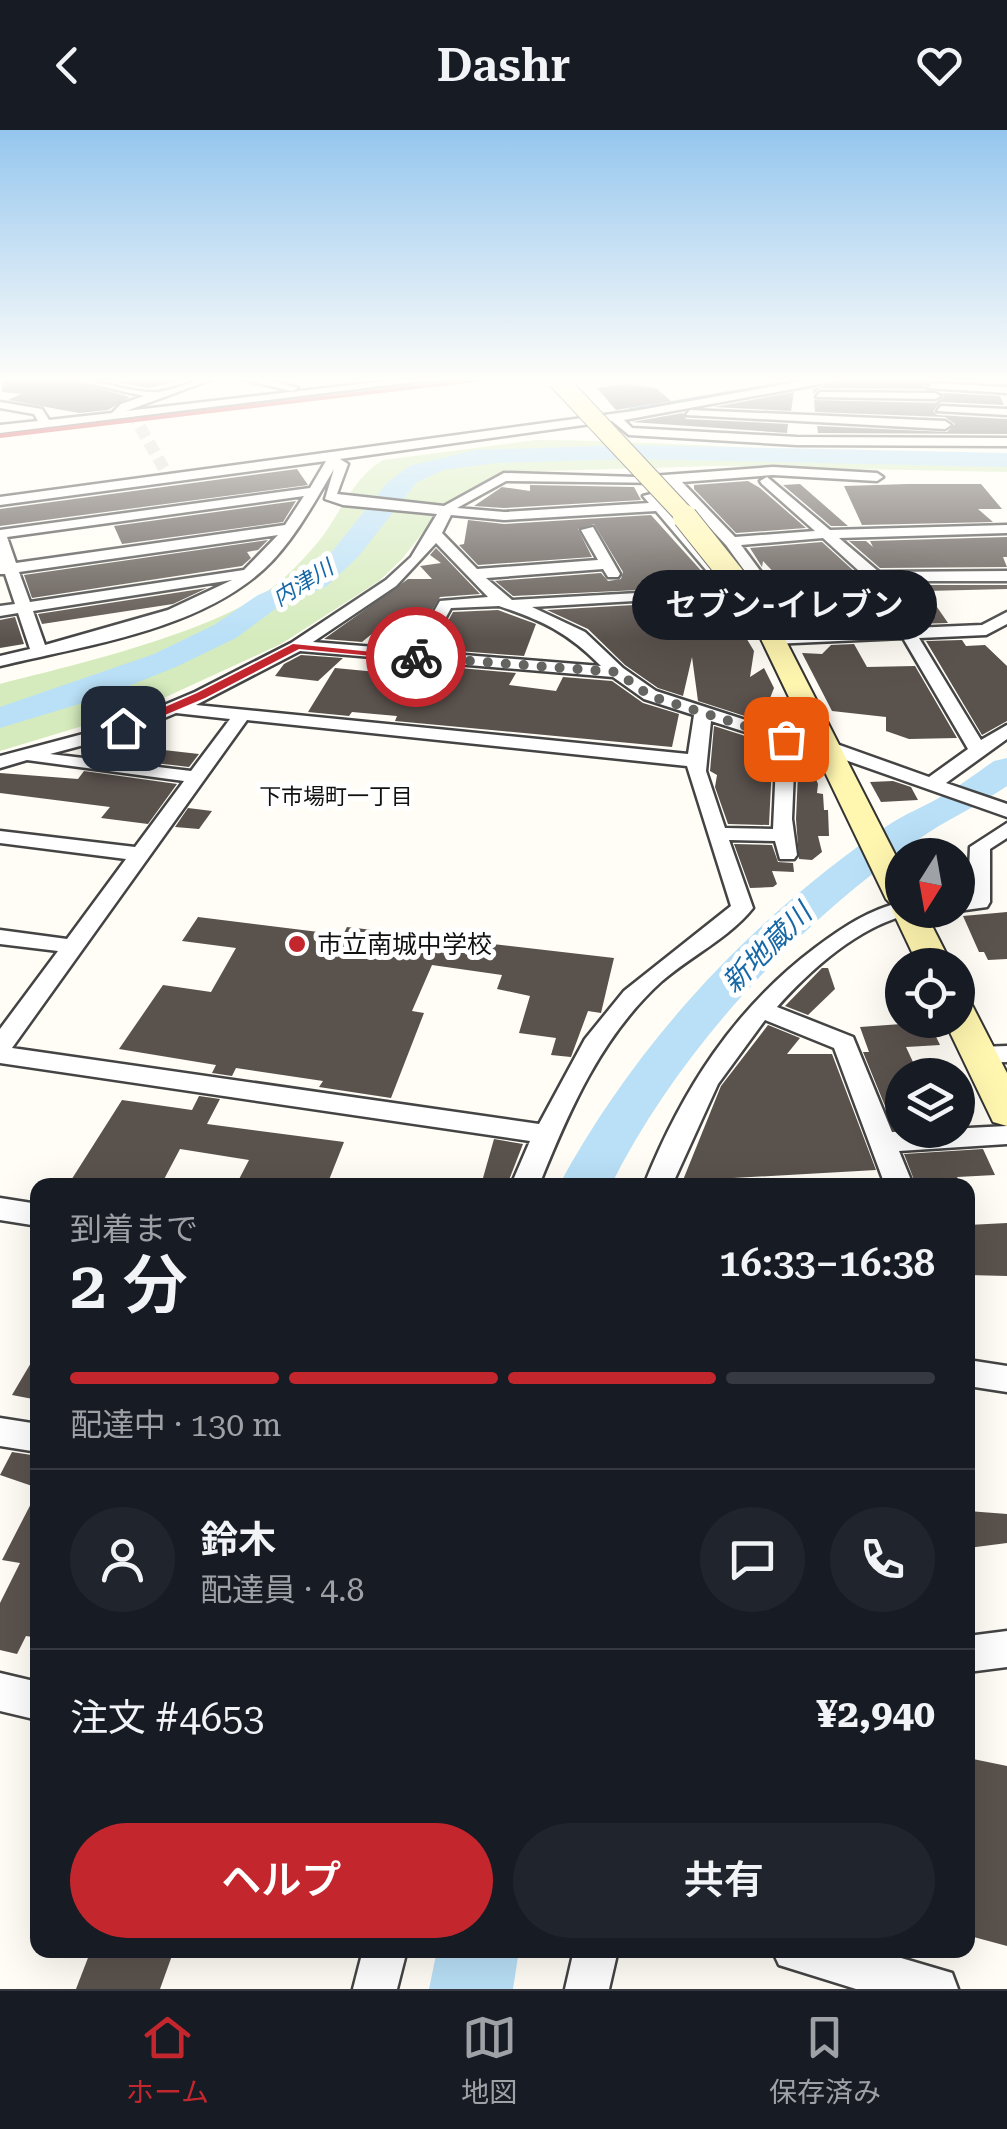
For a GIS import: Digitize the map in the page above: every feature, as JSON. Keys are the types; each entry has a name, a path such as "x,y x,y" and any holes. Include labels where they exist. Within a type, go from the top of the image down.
{"main road":[{"path":"638,466 709,542 744,591 770,634 885,867"},
{"path":"975,1032 993,1055 1007,1112"}],"street":[{"path":"0,501 232,466"},
{"path":"0,661 206,601 250,573 288,530 333,466"},
{"path":"338,466 330,496 343,500 504,516 659,506"},
{"path":"0,762 123,728 297,646 391,584 435,534 441,510 475,489 516,476 637,481 773,471 876,477"},
{"path":"671,478 731,542 765,588 770,634"},
{"path":"637,481 720,582 770,634 986,630 1007,617"},
{"path":"767,481 875,577 977,749"},
{"path":"38,651 24,607 5,570 0,535 314,491"},
{"path":"731,542 825,534 1007,529"},
{"path":"5,570 288,530"},
{"path":"588,530 626,595"},
{"path":"435,534 504,602 550,618 580,635 617,672 650,696 786,739 824,746 1007,810"},
{"path":"473,574 607,564"},
{"path":"0,611 250,573"},
{"path":"875,577 1007,576"},
{"path":"416,657 446,604 651,595"},
{"path":"297,646 617,672"},
{"path":"172,708 696,761"},
{"path":"528,1178 569,1084 616,1018 653,977 742,908 696,772 702,712"},
{"path":"0,1046 241,716"},
{"path":"939,785 977,749 1007,730"},
{"path":"718,834 785,845 786,739"},
{"path":"20,757 196,777"},
{"path":"975,902 980,847 1007,829"},
{"path":"0,837 139,854"},
{"path":"660,1178 676,1132 715,1066 758,1008 808,963 885,911"},
{"path":"0,937 72,946"},
{"path":"758,1008 844,1043 896,1178"},
{"path":"0,1056 546,1134"},
{"path":"882,1142 1007,1135"},
{"path":"0,1209 30,1214"},
{"path":"975,1374 1007,1379"},
{"path":"0,1432 30,1437"},
{"path":"975,1653 1007,1649"},
{"path":"0,1692 30,1698"},
{"path":"376,1989 383,1958"},
{"path":"587,1989 594,1958"},
{"path":"823,1958 936,1989"}],"green space":[{"path":"375,466 1007,466 1007,472 716,466 504,472 446,503 402,559 379,581 281,644 142,708 0,751 0,684 150,643 191,629 260,596 309,553"}],"building":[{"path":"297,469 308,485 0,526 0,509"},
{"path":"748,481 806,528 736,533 694,489 694,485"},
{"path":"800,484 848,526 831,526 783,485"},
{"path":"981,484 1002,509 978,509 993,522 862,525 844,486"},
{"path":"530,485 634,487 641,500 504,508 474,506 502,487 530,491"},
{"path":"296,501 283,522 122,544 114,526"},
{"path":"651,515 715,586 754,651 750,677 764,668 774,688 763,716 789,721 785,729 698,701 692,657 683,696 658,688 625,665 588,629 547,610 651,604 663,595 659,589 513,596 495,581 601,573 608,581 621,579 623,572 594,524 578,529 592,557 478,565 459,545 464,544 468,520 504,524"},
{"path":"1007,537 1007,557 1003,557 1007,567 880,568 849,541 866,541 873,547 870,541"},
{"path":"268,540 258,550 247,552 251,558 242,566 32,598 24,575"},
{"path":"822,542 866,582 879,605 845,605 854,624 843,624 845,627 826,628 763,561 762,567 750,548"},
{"path":"436,548 480,594 440,597 417,634 420,627 384,624 362,642 324,639 408,579 432,579 420,566 441,563 430,555"},
{"path":"892,585 1007,585 1007,589 926,591 948,623 915,624"},
{"path":"207,588 173,604 42,624 38,614"},
{"path":"498,610 536,624 524,656 433,649 453,612"},
{"path":"15,617 24,644 0,648 0,620"},
{"path":"962,640 966,646 985,645 1007,666 1007,721 982,735 926,641"},
{"path":"854,644 867,667 915,666 957,738 909,739 886,731 886,717 832,711 802,653 822,654 831,645"},
{"path":"301,655 343,658 318,681 275,676 284,664"},
{"path":"403,663 516,673 509,685 556,691 563,677 612,681 643,703 679,714 672,747 395,721 397,716 308,712 335,668 398,674"},
{"path":"714,726 773,745 769,825 728,824 715,787 717,775 710,771"},
{"path":"107,744 199,754 189,767 96,756"},
{"path":"799,751 805,752 818,784 817,793 823,794 824,810 828,810 829,836 818,836 822,852 812,860 799,859"},
{"path":"84,771 177,784 148,824 101,818 110,807 0,793 0,773 78,779"},
{"path":"893,781 911,787 918,800 881,802 870,782"},
{"path":"188,808 212,811 199,829 175,827"},
{"path":"734,844 772,845 778,862 793,863 794,872 772,871 777,884 750,888"},
{"path":"1007,912 1007,959 988,960 984,952 979,952 968,928 975,928 975,915"},
{"path":"198,917 343,935 347,927 614,958 601,1013 588,1011 571,1057 551,1055 556,1038 519,1033 530,996 497,989 502,975 432,965 412,1011 424,1013 391,1098 319,1087 323,1081 236,1068 232,1076 212,1073 216,1065 119,1049 163,985 211,992 236,948 182,941"},
{"path":"822,968 828,968 835,989 808,1015 785,1006"},
{"path":"768,1025 800,1038 787,1054 832,1054 876,1170 684,1178 721,1086"},
{"path":"885,1025 885,1038 937,1038 940,1045 906,1047 911,1058 885,1058 885,1106 863,1052 869,1052 860,1027"},
{"path":"199,1096 220,1099 207,1124 344,1142 330,1178 240,1178 249,1160 180,1149 165,1178 72,1178 122,1100 192,1110"},
{"path":"494,1139 523,1144 510,1178 483,1178"},
{"path":"983,1149 995,1175 913,1178 904,1154"},
{"path":"1007,1223 1007,1276 975,1275 975,1225"},
{"path":"30,1365 30,1398 12,1395"},
{"path":"12,1452 30,1455 30,1485 0,1475"},
{"path":"30,1506 30,1637 26,1636 17,1654 0,1650 0,1603 20,1563 2,1560"},
{"path":"975,1512 1007,1514 1007,1543 975,1547"},
{"path":"975,1759 1007,1766 1007,1946 975,1937"},
{"path":"88,1958 171,1958 160,1989 76,1989"}],"waterway":[{"name":"内津川","path":"0,718 165,661 225,631 268,601 317,580 336,565 407,478 434,466"},
{"name":"新地蔵川","path":"589,1178 642,1089 680,1039 768,945 814,902 903,832 957,803 1007,769"},
{"name":"新地蔵川","path":"471,1989 477,1958"}],"tunnel":[{"path":"162,466 167,474"}],"way so far":[{"path":"416,657 617,672 650,696 786,739"}],"place":[{"name":"セブン-イレブン","path":"786,739"},
{"name":"市立南城中学校","path":"297,944"}],"district":[{"name":"下市場町一丁目","path":"336,796"}],"route":[{"path":"123,728 201,696 297,646 416,657"}]}
